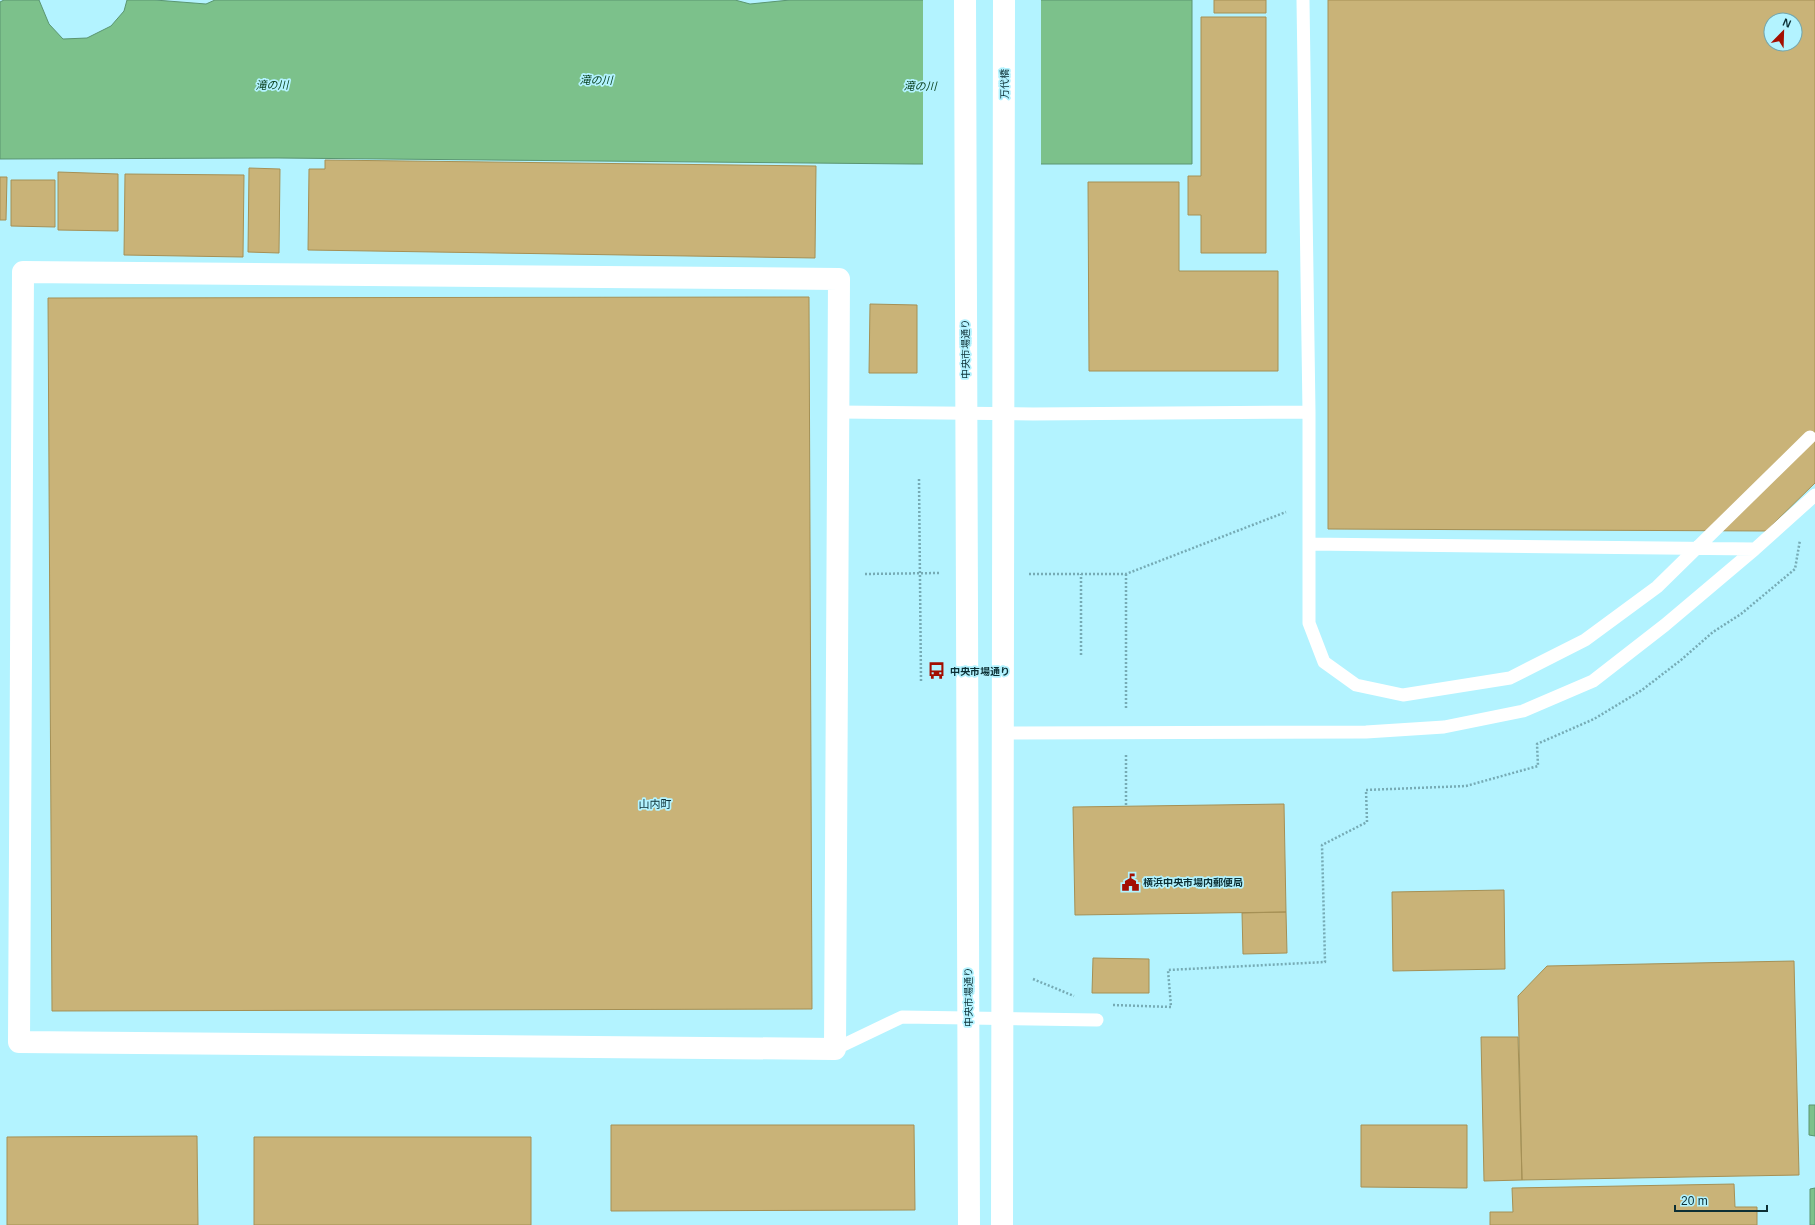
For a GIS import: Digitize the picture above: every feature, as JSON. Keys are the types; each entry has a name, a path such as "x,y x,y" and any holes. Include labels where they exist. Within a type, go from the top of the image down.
{"street":[{"name":"中央市場通り","path":"965,0 964,168 969,1225"},
{"name":"万代橋","path":"1004,0 1004,414"},
{"path":"23,272 839,279 835,1049 19,1042 23,272"},
{"path":"1002,1225 1004,414"}],"lane":[{"path":"1303,0 1309,412 1309,623 1324,662 1356,685 1403,696 1510,678 1585,640 1657,587 1810,437"},
{"path":"838,412 1004,414 1309,412"},
{"path":"1003,733 1366,732 1444,727 1523,711 1593,681 1665,625 1815,495"},
{"path":"1309,544 1754,549"},
{"path":"835,1049 902,1017 1098,1020"}],"path":[{"path":"919,479 921,681"},
{"path":"1027,574 1126,574 1292,510"},
{"path":"1106,1004 1171,1008 1168,970 1325,962 1322,845 1367,822 1366,790 1466,786 1538,766 1537,744 1594,719 1642,690 1681,660 1713,632 1742,614 1769,589 1782,581 1795,569 1801,537"},
{"path":"857,574 943,574"},
{"path":"1081,574 1081,655"},
{"path":"1126,574 1126,714"},
{"path":"1126,752 1126,806"},
{"path":"1033,979 1076,997"}],"water":[{"name":"滝の川","path":"4,0 39,0 49,24 63,39 87,38 111,26 124,11 127,0 155,0 206,4 215,0 735,0 750,4 790,0 1192,0 1192,164 914,164 278,158 0,159 0,2"},
{"path":"1809,1105 1815,1105 1815,1136 1809,1135"},
{"path":"1815,1188 1815,1225 1810,1225 1810,1189"}],"pier":[{"path":"923,0 1041,0 1041,166 923,166"}],"building":[{"path":"1214,0 1266,0 1266,13 1214,13"},
{"path":"1328,0 1815,0 1815,483 1766,531 1328,529"},
{"path":"1201,17 1266,17 1266,253 1201,253 1201,215 1188,215 1188,176 1201,176"},
{"path":"325,160 816,166 815,258 308,250 309,169 325,169"},
{"path":"249,168 280,169 279,253 248,252"},
{"path":"58,172 118,174 118,231 58,230"},
{"path":"125,174 244,175 243,257 124,255"},
{"path":"0,177 7,177 6,220 0,220"},
{"path":"11,180 55,180 55,227 11,226"},
{"path":"1088,182 1179,182 1179,271 1278,271 1278,371 1089,371"},
{"path":"809,297 812,1009 52,1011 48,298"},
{"path":"870,304 917,305 917,373 869,373"},
{"path":"1284,804 1286,912 1075,915 1073,807"},
{"path":"1504,890 1505,969 1393,971 1392,892"},
{"path":"1286,912 1287,953 1243,954 1242,913"},
{"path":"1093,958 1149,959 1149,993 1092,993"},
{"path":"1794,961 1799,1175 1522,1180 1518,996 1547,966"},
{"path":"1481,1037 1518,1037 1522,1180 1484,1181"},
{"path":"611,1125 914,1125 915,1210 611,1211"},
{"path":"1361,1125 1467,1125 1467,1188 1361,1187"},
{"path":"197,1136 198,1225 7,1225 7,1137"},
{"path":"254,1137 531,1137 531,1225 254,1225"},
{"path":"1734,1184 1735,1207 1757,1207 1757,1225 1490,1225 1490,1212 1513,1212 1512,1188"}],"place":[{"name":"中央市場通り","path":"937,671"},
{"name":"横浜中央市場内郵便局","path":"1130,882"}],"district":[{"name":"山内町","path":"655,804"}]}
